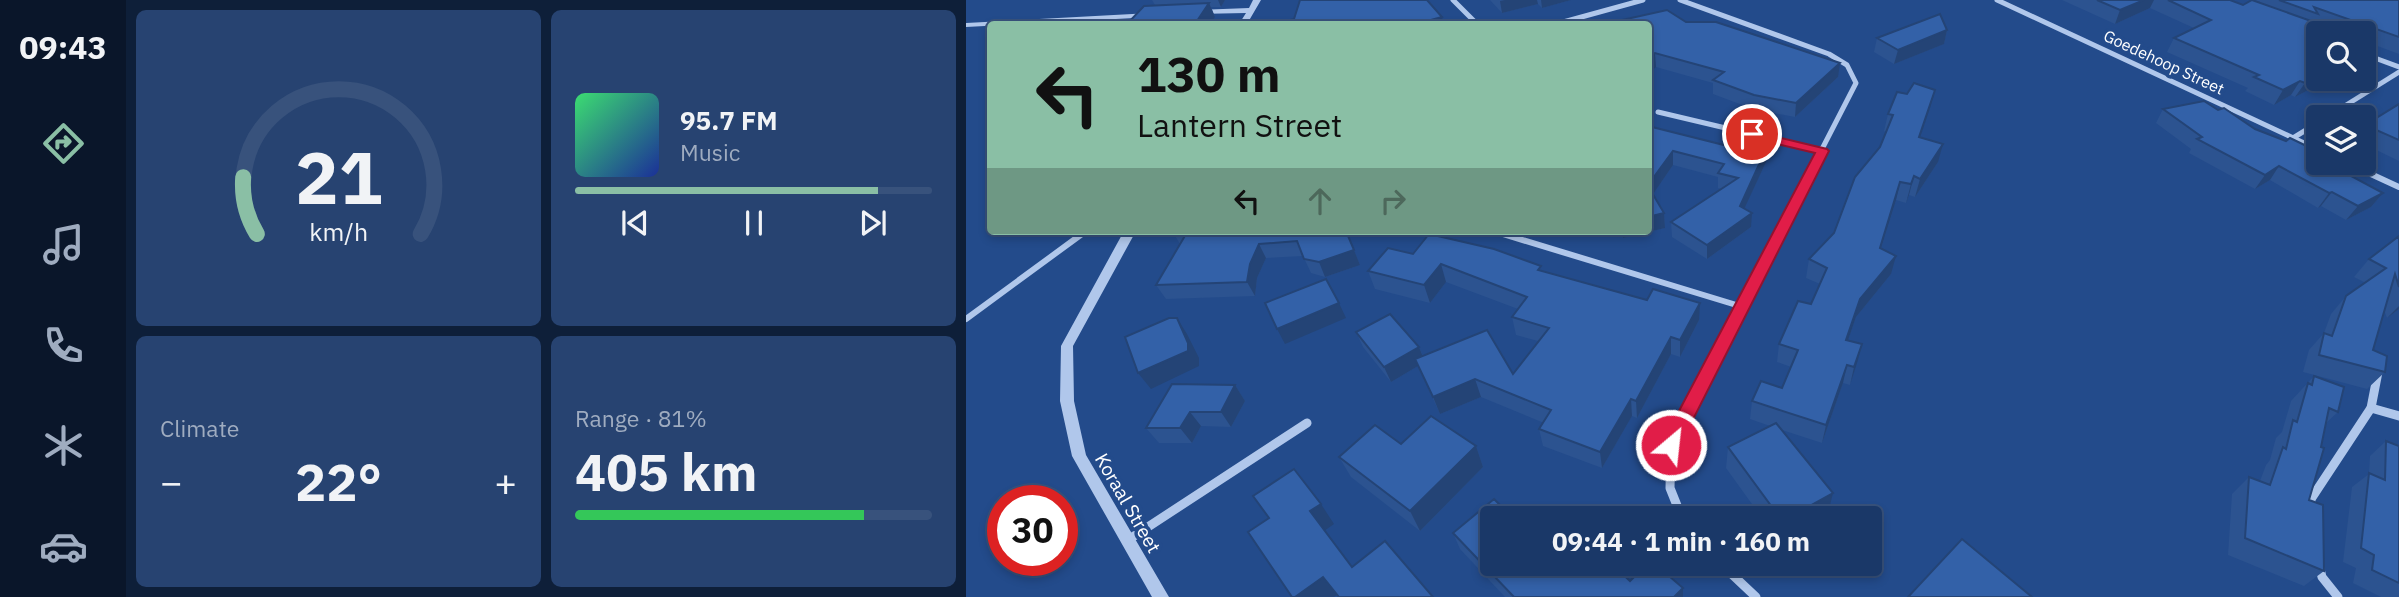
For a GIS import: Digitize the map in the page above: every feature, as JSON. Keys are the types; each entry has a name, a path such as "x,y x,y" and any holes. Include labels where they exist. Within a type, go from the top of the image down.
{"street":[{"path":"1245,21 1257,0"},
{"path":"1453,0 1474,21"},
{"path":"1567,21 1643,0"},
{"path":"1677,506 1670,488 1671,445 1856,83 1854,73 1849,67 1829,54 1680,0"},
{"name":"Goedehoop Street","path":"1997,0 2306,144"},
{"path":"1182,13 1251,9"},
{"path":"1039,21 1168,14"},
{"path":"966,25 987,24"},
{"path":"2376,59 2399,69"},
{"path":"2345,105 2399,69"},
{"path":"1658,112 1823,151"},
{"path":"2293,138 2306,130"},
{"path":"2373,175 2399,187"},
{"path":"966,319 1081,235"},
{"name":"Koraal Street","path":"1128,235 1067,346 1067,401 1079,456 1161,597"},
{"path":"1506,235 1743,307"},
{"path":"2311,525 2311,499 2371,408 2380,360"},
{"path":"2371,408 2399,416"},
{"path":"1127,540 1307,423"},
{"path":"2315,551 2322,577 2339,597"},
{"path":"1734,576 1756,597"}],"building":[{"path":"1300,0 1427,0 1442,17 1427,21 1286,21 1294,19"},
{"path":"2097,0 2144,0 2120,10"},
{"path":"2168,0 2230,0 2243,5 2252,0 2311,21 2306,21 2306,82 2300,81 2283,90 2254,77 2259,75 2174,38 2211,20"},
{"path":"2279,0 2399,0 2399,37 2376,29 2376,21 2354,21 2314,7 2318,14"},
{"path":"1209,3 1197,21 1130,21 1144,6"},
{"path":"1667,10 1686,22 1716,22 1840,63 1796,103 1754,95 1713,80 1724,72 1655,53 1652,56 1652,21 1618,21"},
{"path":"1940,14 1947,30 1898,50 1877,38"},
{"path":"1914,83 1935,90 1919,137 1943,144 1920,179 1914,176 1911,184 1900,182 1880,248 1896,256 1860,299 1846,340 1862,344 1854,367 1847,365 1826,425 1752,401 1761,381 1782,388 1798,350 1779,344 1798,301 1811,304 1827,268 1809,259 1834,233 1855,177 1880,147 1893,115 1888,114 1897,92 1907,94"},
{"path":"2204,101 2218,110 2224,108 2255,129 2286,141 2290,138 2306,146 2306,175 2349,175 2383,193 2358,206 2279,166 2265,175 2197,139 2202,137 2163,109"},
{"path":"2399,104 2399,140 2376,130 2376,118"},
{"path":"1652,127 1736,148 1741,141 1767,147 1740,206 1752,213 1707,245 1671,222 1738,178 1718,173 1724,164 1673,151 1652,180"},
{"path":"1652,193 1664,213 1652,216"},
{"path":"1185,235 1348,235 1354,250 1319,262 1304,259 1297,241 1259,244 1250,264 1247,282 1156,285"},
{"path":"1428,235 1433,235 1494,249 1541,266 1538,270 1647,300 1653,289 1700,303 1680,340 1671,337 1636,401 1631,399 1600,452 1539,429 1551,410 1475,379 1433,397 1415,359 1487,330 1513,374 1549,328 1512,317 1527,297 1441,264 1424,285 1368,271 1388,248 1413,254"},
{"path":"2399,236 2399,287 2395,274 2373,350 2387,356 2385,372 2319,355 2324,333 2332,336 2346,296 2386,268 2369,259"},
{"path":"1326,279 1339,303 1277,329 1265,303"},
{"path":"1390,314 1419,347 1384,367 1356,332"},
{"path":"1169,318 1177,318 1188,343 1188,351 1138,373 1125,337"},
{"path":"2314,376 2344,387 2338,412 2329,408 2321,447 2324,448 2309,500 2323,505 2324,571 2245,538 2249,477 2270,485 2283,447 2286,449 2293,420 2297,422 2308,383 2312,385"},
{"path":"1172,384 1235,385 1221,412 1190,412 1180,428 1146,428"},
{"path":"1431,416 1476,446 1410,511 1339,457 1375,425 1401,444"},
{"path":"1776,423 1833,493 1810,506 1771,506 1728,447"},
{"path":"2386,441 2399,446 2399,583 2372,570 2374,555 2361,548 2369,473 2385,480"},
{"path":"1294,469 1321,504 1310,511 1352,567 1385,541 1433,597 1339,597 1323,577 1292,597 1248,532 1269,518 1253,496"},
{"path":"1494,499 1501,506 1486,506"},
{"path":"1480,511 1480,561 1453,533"},
{"path":"1962,539 2032,597 1908,597"},
{"path":"1494,576 1625,576 1630,581 1635,576 1669,576 1683,588 1674,597 1514,597"}],"route":[{"path":"1671,445 1823,151 1752,134"}]}
